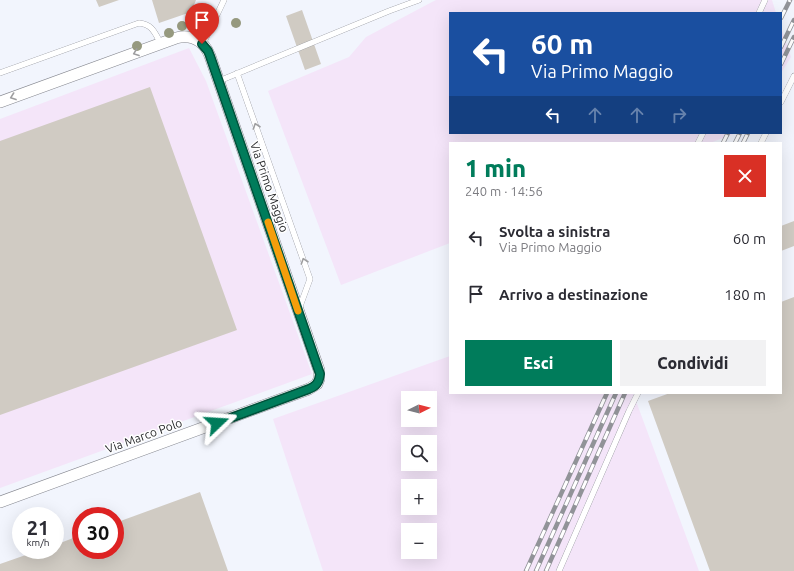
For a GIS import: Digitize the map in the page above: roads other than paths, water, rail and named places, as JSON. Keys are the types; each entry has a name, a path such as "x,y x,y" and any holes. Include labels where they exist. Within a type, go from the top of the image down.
{"street":[{"path":"0,102 183,36 193,38 202,44"},
{"name":"Via Primo Maggio","path":"202,44 208,51 219,81 319,370 320,376 318,383"},
{"name":"Via Marco Polo","path":"0,502 309,389 318,383"}],"lane":[{"path":"202,44 224,0"},
{"path":"219,81 419,0"},
{"path":"759,12 765,0"},
{"path":"0,73 138,23 151,27 160,44"},
{"path":"237,73 310,278 298,311"},
{"path":"782,100 794,76"},
{"path":"559,571 638,394"}],"railway":[{"path":"782,16 790,0"},
{"path":"782,45 794,20"},
{"path":"782,62 794,37"},
{"path":"724,142 728,134"},
{"path":"736,142 740,134"},
{"path":"744,142 748,134"},
{"path":"526,571 607,394"},
{"path":"536,571 616,394"},
{"path":"546,571 625,394"}]}
